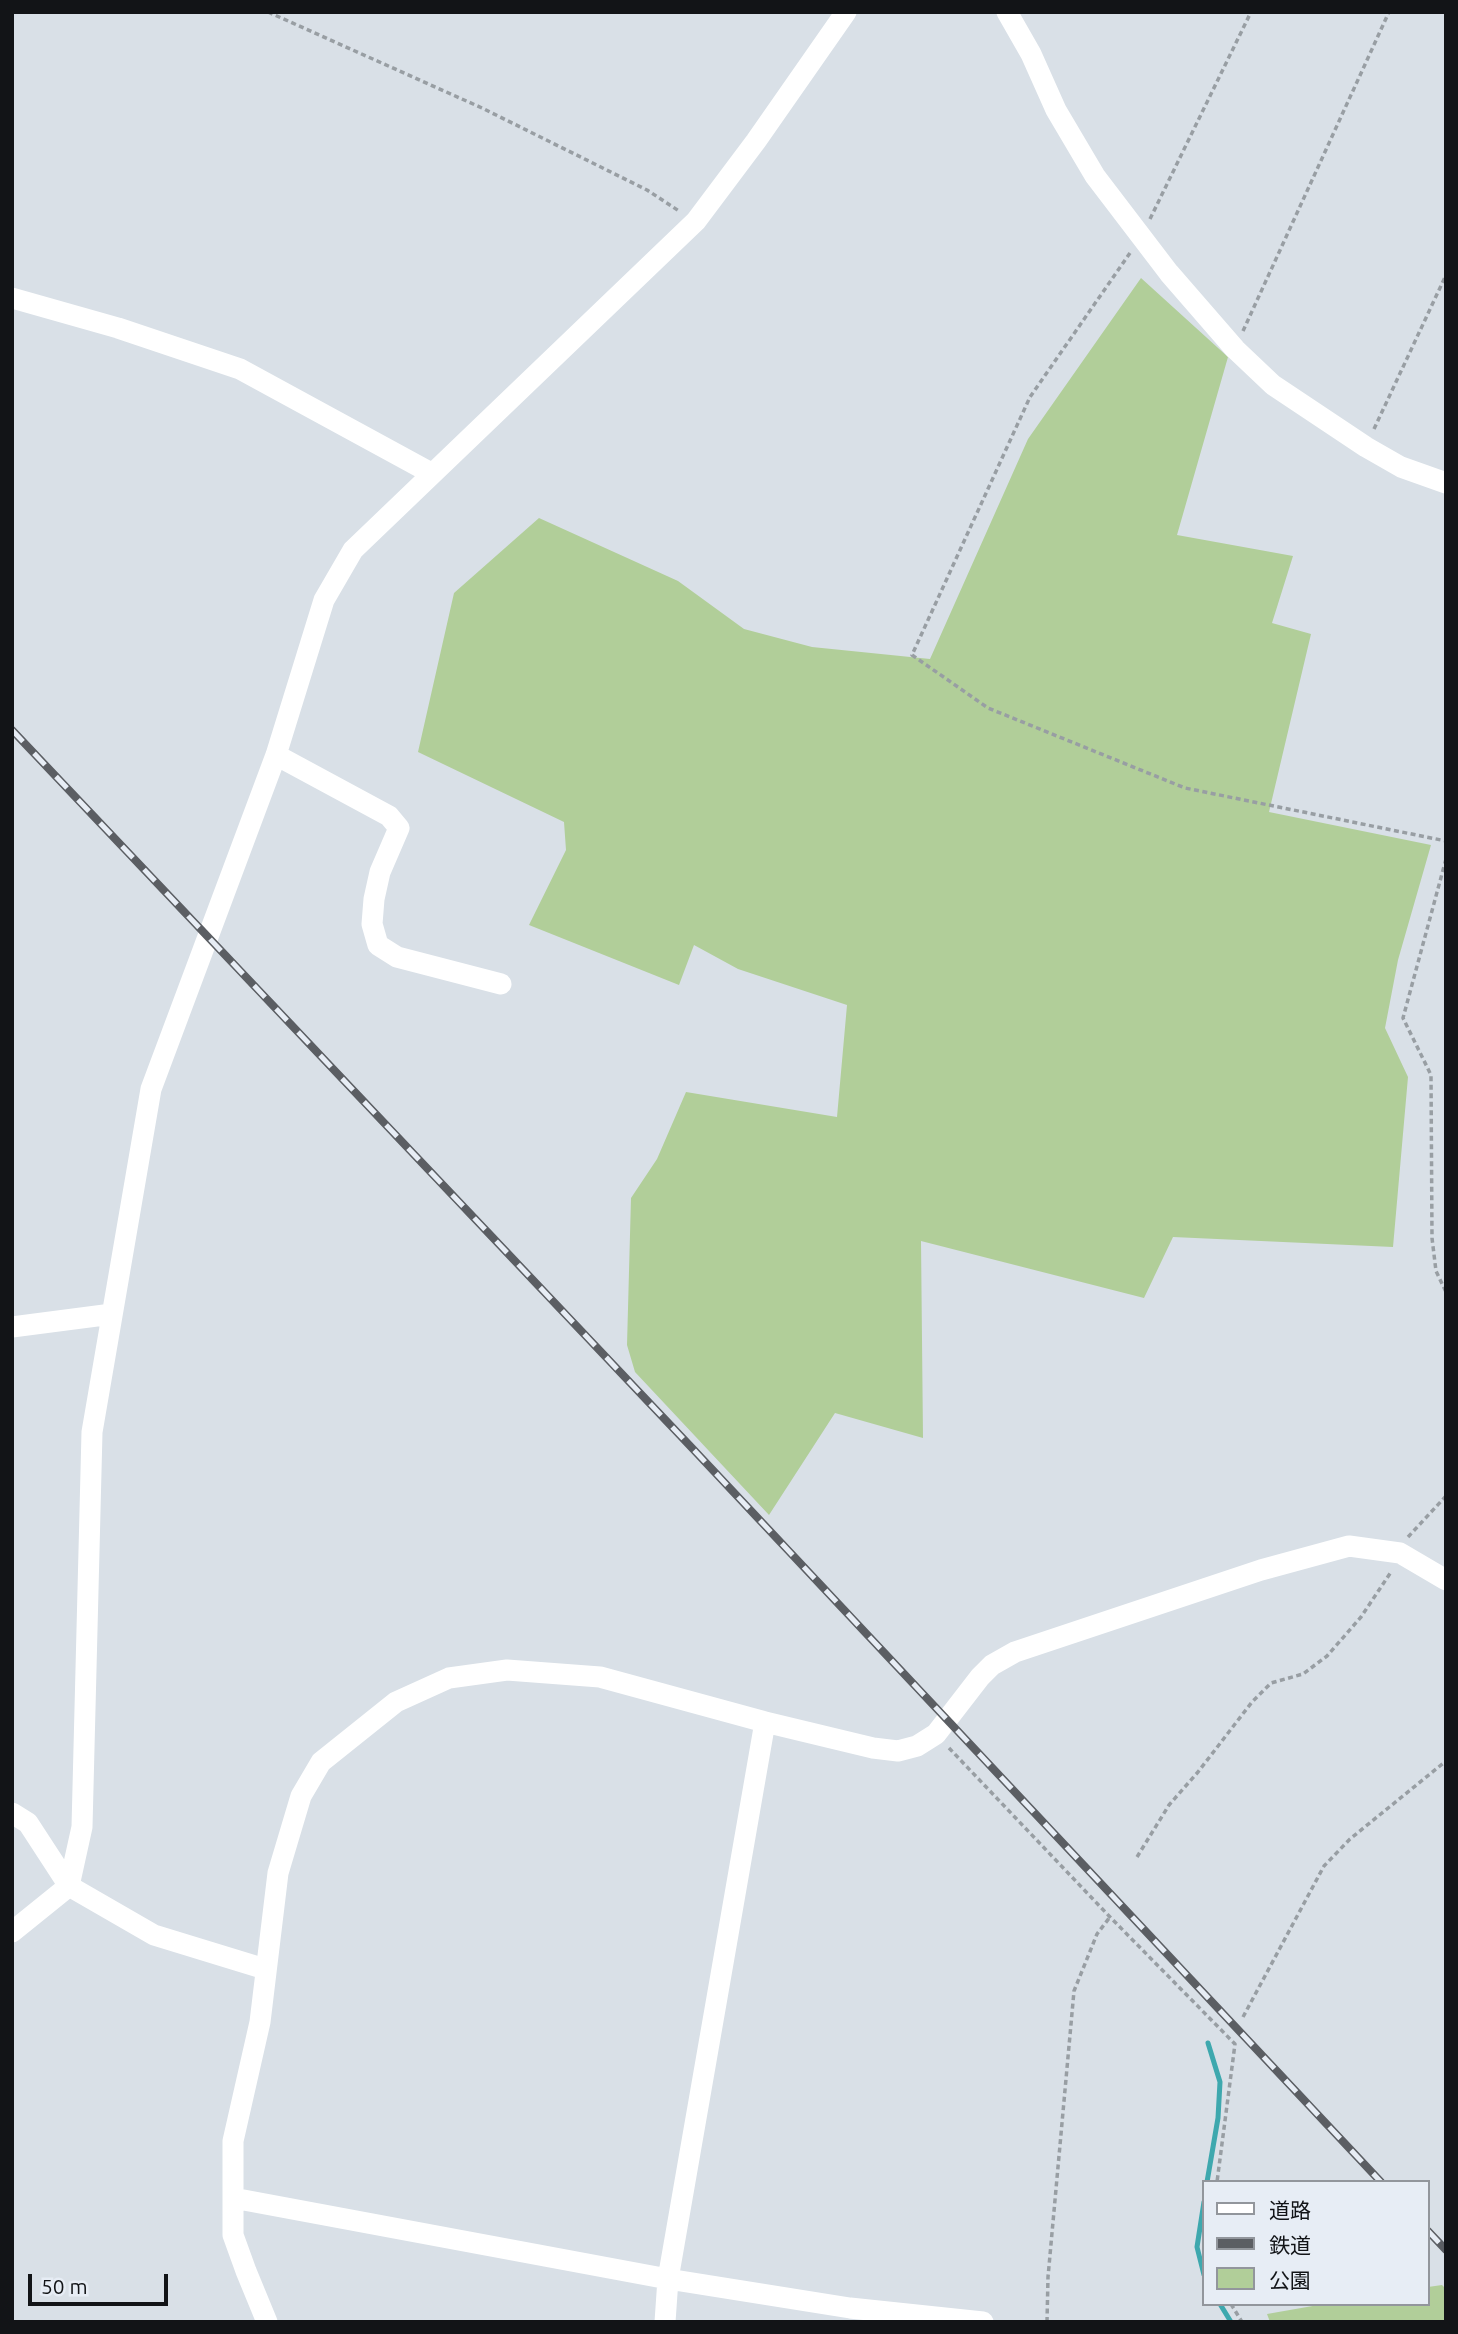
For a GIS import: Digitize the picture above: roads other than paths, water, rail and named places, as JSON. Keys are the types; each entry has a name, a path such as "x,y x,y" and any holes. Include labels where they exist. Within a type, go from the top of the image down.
{"street":[{"path":"12,1931 69,1886 82,1827 92,1432 151,1089 276,755 324,600 353,550 696,221 846,12"},
{"path":"1007,12 1031,54 1056,110 1095,176 1169,273 1235,349 1273,385 1366,447 1401,467 1446,483"},
{"path":"12,298 118,328 240,369 431,473"},
{"path":"276,755 389,816 399,828 380,872 374,899 372,925 378,946 397,957 502,984"},
{"path":"12,1327 112,1314"},
{"path":"267,2322 233,2235 233,2141 260,2022 278,1873 301,1796 321,1762 396,1702 449,1678 507,1670 600,1677 765,1722 873,1748 898,1751 917,1746 936,1734 980,1677 992,1665 1015,1652 1261,1570 1349,1546 1400,1553 1446,1580"},
{"path":"666,2322 668,2279 765,1722"},
{"path":"12,1813 28,1823 69,1886 154,1935 265,1969"},
{"path":"233,2198 668,2279 850,2308 984,2322"}],"waterway":[{"path":"1207,2180 1218,2118 1220,2082 1208,2043"},
{"path":"1202,2215 1197,2247 1202,2267"},
{"path":"1221,2306 1231,2322"}],"railway":[{"path":"12,730 693,1449 1379,2180"},
{"path":"1430,2233 1446,2250"}]}
